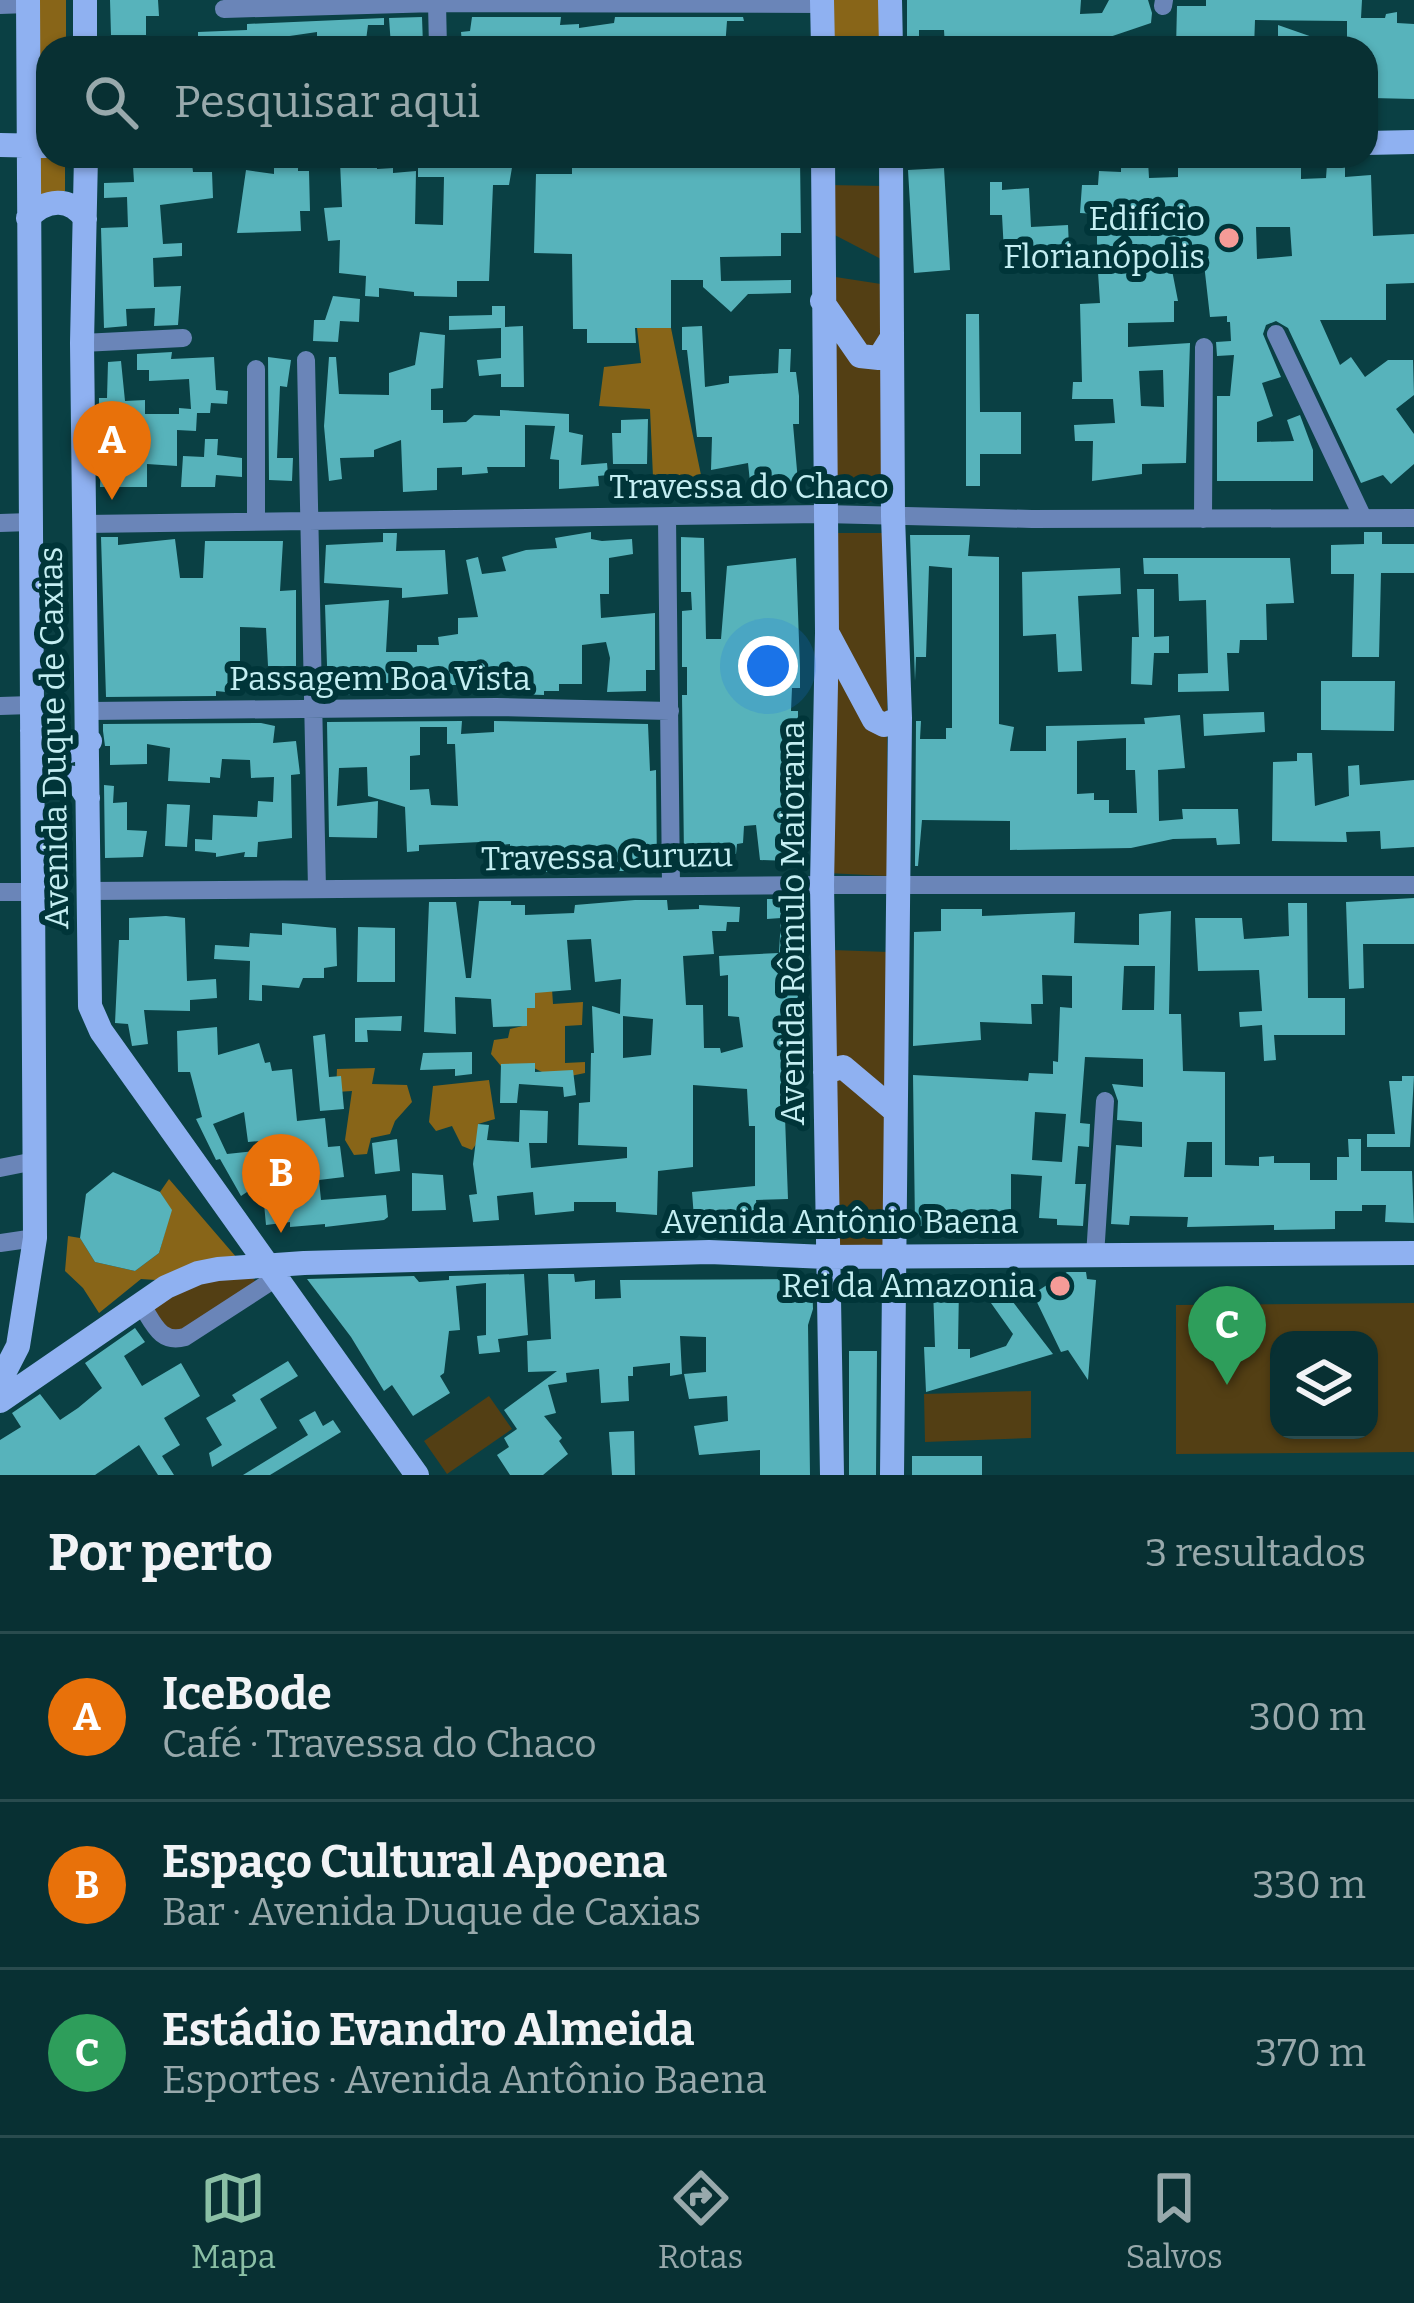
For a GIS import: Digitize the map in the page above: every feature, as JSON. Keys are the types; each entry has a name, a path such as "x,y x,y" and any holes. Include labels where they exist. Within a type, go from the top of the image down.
{"street":[{"path":"85,0 85,36"},
{"path":"890,0 891,36"},
{"path":"0,5 28,2"},
{"name":"Avenida Duque de Caxias","path":"28,2 28,82 36,129"},
{"path":"224,9 823,2 823,36"},
{"path":"437,3 438,36"},
{"path":"28,82 36,96"},
{"path":"1378,143 1414,142"},
{"path":"0,145 36,146"},
{"name":"Avenida Duque de Caxias","path":"0,1381 18,1346 35,1238 28,218 36,166"},
{"name":"Avenida Duque de Caxias","path":"86,168 82,343 90,741 89,995 94,1018 417,1475"},
{"name":"Avenida Rômulo Maiorana","path":"823,168 827,633 822,885 832,1475"},
{"path":"891,168 893,516 900,718 892,1475"},
{"path":"28,218 56,202 73,206 85,219"},
{"path":"821,299 860,356 879,358 891,339"},
{"path":"1276,334 1364,518"},
{"path":"82,343 183,338"},
{"path":"1203,519 1204,347"},
{"path":"306,360 317,890"},
{"path":"256,369 256,520"},
{"name":"Travessa do Chaco","path":"84,524 824,514 1414,518"},
{"path":"668,518 670,886"},
{"path":"0,523 30,522"},
{"path":"827,633 874,720 884,725 900,718"},
{"path":"0,706 31,718 47,752 74,752 90,741"},
{"name":"Passagem Boa Vista","path":"89,711 670,710"},
{"path":"34,793 62,776 75,778 88,798"},
{"name":"Travessa Curuzu","path":"89,891 1414,885"},
{"path":"0,892 32,892"},
{"path":"825,1072 843,1067 894,1110"},
{"path":"1095,1256 1105,1101"},
{"path":"0,1168 35,1161"},
{"path":"0,1243 35,1238"},
{"name":"Avenida Antônio Baena","path":"0,1401 141,1304 198,1273 709,1252 826,1257 1414,1253"},
{"path":"141,1304 162,1337 171,1341 185,1337 271,1272"},
{"path":"827,1299 842,1276 868,1274 877,1279 891,1310"}],"shaded area":[{"path":"35,0 66,0 66,36 36,36 36,168 65,168 65,191 36,196"},
{"path":"829,0 880,0 880,36 829,36"},
{"path":"829,185 884,186 881,259 827,231"},
{"path":"829,276 881,284 883,502 828,502"},
{"path":"637,328 671,328 702,480 653,477 650,409 599,406 604,367 641,363"},
{"path":"832,533 887,533 887,876 827,873"},
{"path":"832,950 889,952 884,1247 832,1246"},
{"path":"551,974 553,1004 583,1002 582,1025 565,1026 565,1063 585,1062 585,1073 556,1079 526,1064 506,1072 491,1054 494,1040 508,1038 510,1029 527,1025 515,1015"},
{"path":"375,1068 372,1084 407,1085 412,1102 390,1134 371,1138 367,1154 354,1155 345,1140 352,1091 336,1092 337,1069"},
{"path":"489,1080 495,1119 478,1124 479,1140 472,1150 462,1146 452,1126 436,1131 429,1122 433,1086"},
{"path":"169,1179 237,1258 156,1280 141,1279 99,1313 65,1271 68,1236 80,1238 95,1262 135,1271 159,1253 171,1210 160,1192"},
{"path":"200,1278 253,1278 258,1286 171,1336 147,1306"},
{"path":"1414,1303 1414,1452 1176,1454 1176,1305"},
{"path":"1031,1391 1031,1438 925,1442 924,1394"},
{"path":"489,1396 512,1429 447,1474 424,1441"}],"building":[{"path":"110,0 158,0 159,16 146,16 146,35 111,35"},
{"path":"907,0 1081,0 1080,14 1102,13 1109,0 1148,0 1152,13 1151,23 1113,36 944,36 944,30 919,30 919,36 907,36"},
{"path":"1206,0 1362,0 1361,18 1385,18 1397,12 1397,23 1414,24 1414,99 1378,98 1378,36 1347,36 1347,21 1255,20 1254,36 1176,36 1177,6 1206,6"},
{"path":"422,17 423,36 390,36 389,18"},
{"path":"472,17 561,17 560,25 579,24 579,28 614,23 615,17 743,17 744,21 727,21 726,36 461,36 461,32 470,31"},
{"path":"384,18 384,25 368,25 367,36 317,36 317,32 198,36 198,32 247,30 247,24"},
{"path":"1278,25 1309,36 1278,36"},
{"path":"133,168 212,172 213,198 160,205 163,244 182,243 182,256 153,258 154,287 181,286 178,325 154,326 155,308 126,309 127,326 104,328 101,228 128,227 127,197 104,198 104,183 134,182"},
{"path":"274,168 309,171 310,211 300,211 301,231 237,233 246,170 274,174"},
{"path":"340,168 416,171 415,224 443,225 444,177 418,177 418,168 512,168 509,185 493,185 489,281 457,281 457,297 414,296 414,292 379,288 379,297 365,296 366,276 339,273 340,240 328,241 324,208 342,207"},
{"path":"572,168 800,168 801,233 781,233 781,256 720,257 721,281 791,280 791,293 748,294 731,312 703,287 703,280 671,280 671,328 635,328 636,343 587,343 587,329 573,329 572,254 534,253 536,174 572,174"},
{"path":"944,168 950,270 914,273 908,170"},
{"path":"1121,168 1148,168 1149,178 1178,177 1178,168 1301,168 1301,179 1326,178 1327,168 1345,168 1345,177 1371,175 1373,236 1414,234 1414,283 1386,284 1386,320 1320,320 1340,365 1351,357 1365,377 1388,360 1413,360 1414,395 1396,409 1414,434 1414,464 1391,484 1383,475 1361,483 1288,328 1276,321 1266,325 1263,334 1281,377 1262,383 1273,416 1257,422 1257,442 1294,441 1287,420 1300,415 1313,450 1313,481 1217,481 1217,396 1230,396 1234,355 1217,356 1216,342 1231,341 1230,322 1227,316 1210,317 1202,246 1174,246 1177,264 1171,265 1178,301 1174,301 1174,322 1128,323 1128,347 1190,343 1186,463 1142,464 1142,474 1092,481 1093,441 1075,441 1074,425 1115,423 1113,399 1072,399 1073,382 1082,382 1080,304 1100,303 1098,272 1138,270 1136,246 1097,246 1097,214 1080,213 1082,185 1098,185 1099,171 1121,172","holes":["1256,227 1290,227 1292,256 1257,259","1163,370 1164,407 1141,406 1139,371"]},
{"path":"990,182 1002,182 1002,190 1029,188 1031,227 1068,225 1069,247 1094,248 1093,261 1005,271 1002,215 990,215"},
{"path":"333,296 360,299 359,322 340,321 338,342 313,341 314,320 325,320"},
{"path":"492,306 505,306 505,327 523,326 524,387 501,387 501,374 479,376 477,360 501,358 501,328 449,330 449,316 492,315"},
{"path":"966,314 979,314 980,412 1021,412 1021,454 980,454 980,486 966,486"},
{"path":"702,326 705,387 729,383 729,376 778,373 779,349 791,349 790,372 796,372 799,396 799,424 793,424 798,482 750,482 748,463 711,470 712,437 697,437 687,350 682,350 682,327"},
{"path":"420,332 445,335 443,388 431,389 431,410 443,410 443,423 466,422 474,415 500,416 500,410 569,414 569,432 583,435 581,465 607,463 608,475 598,476 599,486 559,489 559,460 550,459 555,426 525,425 525,467 487,467 488,473 462,475 462,467 437,468 437,490 403,492 401,440 374,450 374,457 340,458 342,479 329,481 324,426 329,357 336,357 339,394 389,395 389,373 415,365"},
{"path":"172,352 171,359 214,357 216,390 228,391 227,404 211,403 210,413 197,413 196,431 177,430 177,466 147,464 147,487 100,487 103,421 99,421 99,398 107,398 108,362 121,361 125,401 145,400 145,414 179,414 179,408 191,409 189,379 149,381 149,370 137,370 137,354"},
{"path":"268,357 291,360 287,387 280,386 277,458 293,458 292,481 269,480"},
{"path":"648,419 647,464 613,464 612,433 621,433 621,420"},
{"path":"205,439 218,439 217,455 242,458 242,477 216,475 215,487 181,487 183,456 204,457"},
{"path":"591,532 591,539 602,541 632,539 633,554 609,558 609,594 600,594 601,618 655,613 655,670 646,670 646,691 607,692 610,658 606,642 582,645 582,684 559,684 559,691 544,691 544,695 513,694 514,680 488,680 489,690 470,685 418,685 417,681 371,684 371,695 328,695 325,605 389,600 386,652 417,652 417,645 439,645 438,637 458,634 458,618 478,617 466,560 478,557 482,574 506,571 502,557 557,548 555,538"},
{"path":"1364,532 1382,532 1382,544 1414,544 1414,573 1381,573 1379,657 1352,657 1354,574 1331,574 1331,545 1364,544"},
{"path":"383,533 397,533 396,551 445,550 448,594 402,598 402,588 324,583 326,545 383,542"},
{"path":"910,535 970,535 968,556 999,557 999,724 1014,727 1010,751 1046,751 1046,726 1145,724 1144,718 1180,715 1185,768 1158,770 1159,821 1183,819 1182,809 1238,809 1240,844 1217,845 1216,838 1173,839 1131,848 1010,850 1010,821 922,820 915,866 916,721 921,721 920,739 946,739 946,728 952,728 952,568 929,566 926,657 916,657 915,681","holes":["1126,738 1126,770 1135,770 1137,813 1109,813 1109,800 1094,800 1094,793 1077,794 1077,741"]},
{"path":"101,537 118,537 118,545 175,539 180,578 203,578 205,541 283,541 280,591 296,590 296,666 268,666 266,628 240,627 240,683 227,683 226,692 106,697"},
{"path":"681,537 704,538 706,639 721,639 727,566 796,558 800,688 792,688 791,711 798,711 798,749 796,771 782,771 784,811 797,810 792,861 760,860 756,825 744,826 743,843 737,844 736,854 713,851 713,855 684,856 682,695 687,695 687,667 682,667 682,611 692,610 691,592 681,592"},
{"path":"1143,558 1290,558 1294,603 1266,604 1267,640 1240,640 1239,653 1227,653 1229,691 1178,692 1178,674 1208,673 1206,600 1179,601 1178,574 1144,574"},
{"path":"1120,568 1121,594 1078,596 1082,671 1058,672 1056,634 1023,636 1022,572"},
{"path":"1137,589 1154,589 1154,637 1169,636 1169,653 1154,653 1152,685 1131,684 1132,637 1139,637"},
{"path":"1321,681 1395,681 1394,731 1321,730"},
{"path":"1264,712 1265,732 1204,736 1203,714"},
{"path":"462,721 461,734 494,732 494,721 648,724 650,771 656,770 657,871 603,871 602,864 546,872 541,850 510,852 510,844 501,845 501,841 419,845 419,851 407,852 405,807 368,796 367,767 339,768 337,806 378,801 377,838 329,837 327,722","holes":["420,727 447,727 447,744 455,744 458,806 431,805 429,789 410,790 410,756 420,755"]},
{"path":"103,724 275,726 273,743 296,741 300,774 291,775 292,838 258,842 257,857 244,857 245,852 216,857 216,853 195,851 195,839 212,840 213,815 257,817 258,801 273,802 274,777 251,778 250,760 222,759 220,778 210,777 210,783 168,781 170,748 147,744 147,764 110,765 110,746 105,746 103,731"},
{"path":"1297,753 1312,753 1315,806 1349,796 1348,766 1359,765 1360,785 1414,780 1414,847 1381,849 1380,831 1346,832 1347,842 1272,841 1273,762 1297,761"},
{"path":"104,785 114,786 113,803 127,802 127,830 147,831 143,857 105,858"},
{"path":"167,804 190,805 187,847 165,846"},
{"path":"1414,898 1414,944 1363,944 1364,988 1349,989 1346,902"},
{"path":"767,899 790,899 791,911 796,911 798,1007 805,1007 802,1042 783,1045 784,1090 797,1090 798,1117 785,1117 788,1199 756,1200 757,1212 694,1218 692,1192 755,1186 755,1126 749,1126 747,1089 693,1085 693,1167 658,1171 657,1215 616,1212 616,1202 574,1202 574,1211 535,1215 533,1192 497,1196 499,1220 473,1222 469,1195 477,1194 473,1164 478,1124 489,1125 487,1140 519,1142 520,1110 548,1111 547,1143 529,1143 531,1168 627,1158 627,1147 578,1145 579,1103 590,1102 592,1006 620,1014 621,979 595,982 591,939 567,940 571,990 535,993 535,1008 527,1008 527,1026 493,1027 491,999 455,997 456,1034 424,1032 429,902 456,902 466,978 471,978 479,901 525,905 525,915 574,913 575,905 635,900 667,900 668,910 699,909 699,905 740,907 739,922 727,922 726,931 712,931 714,954 683,956 686,1005 703,1005 704,1048 720,1048 721,1053 743,1047 739,1017 728,1016 728,975 720,976 719,956 779,953 781,918 767,919","holes":["623,1016 653,1019 651,1055 623,1058"]},
{"path":"1288,903 1307,903 1308,998 1345,998 1345,1035 1274,1035 1276,1060 1264,1061 1262,1025 1240,1027 1239,1012 1262,1011 1259,970 1198,971 1195,918 1242,918 1244,939 1289,936"},
{"path":"941,909 982,909 982,916 1075,912 1074,943 1139,945 1139,914 1171,911 1169,1014 1181,1014 1183,1071 1225,1072 1225,1165 1259,1166 1259,1157 1274,1156 1274,1163 1310,1163 1310,1180 1337,1180 1337,1157 1349,1157 1348,1139 1361,1139 1361,1171 1412,1171 1414,1223 1385,1222 1386,1205 1362,1205 1362,1211 1335,1211 1335,1229 1187,1227 1188,1217 1130,1216 1129,1225 1111,1224 1116,1145 1142,1147 1142,1122 1117,1120 1118,1101 1112,1084 1143,1087 1143,1059 1085,1057 1080,1123 1090,1124 1089,1147 1078,1146 1075,1184 1086,1184 1083,1226 1057,1225 1057,1219 1039,1218 1042,1176 1011,1174 1011,1227 915,1226 913,1075 1028,1081 1029,1073 1053,1074 1053,1061 1058,1062 1060,1007 1072,1008 1072,976 1042,975 1043,1004 1031,1004 1032,1024 980,1022 981,1040 913,1046 914,932 941,931","holes":["1124,966 1155,966 1154,1010 1122,1010","1035,1112 1066,1114 1062,1162 1032,1160","1187,1142 1212,1142 1212,1177 1184,1177"]},
{"path":"129,918 185,918 187,981 216,979 217,998 190,1000 190,1011 144,1010 148,1044 132,1046 128,1024 115,1023 119,940 129,940"},
{"path":"282,923 336,928 337,966 324,968 324,978 303,978 299,988 262,985 262,1001 249,1000 250,961 214,959 215,945 249,947 250,933 282,935"},
{"path":"358,927 395,928 395,982 357,982"},
{"path":"402,1016 401,1031 367,1030 368,1042 355,1042 355,1018"},
{"path":"217,1027 218,1055 259,1043 272,1071 292,1069 297,1121 325,1118 328,1147 340,1146 344,1177 319,1180 321,1200 386,1195 388,1217 325,1227 290,1227 290,1222 266,1225 262,1182 241,1196 196,1119 202,1117 190,1072 178,1072 177,1031","holes":["244,1112 248,1142 296,1138 298,1167 261,1171 255,1151 227,1154 213,1124"]},
{"path":"325,1034 329,1077 341,1076 344,1109 320,1111 313,1036"},
{"path":"472,1052 472,1074 455,1076 455,1069 420,1070 423,1053"},
{"path":"535,1063 535,1072 573,1070 576,1095 564,1097 563,1087 519,1084 517,1103 500,1103 501,1064"},
{"path":"1402,1076 1414,1076 1410,1147 1367,1147 1367,1134 1395,1134 1389,1081 1402,1081"},
{"path":"397,1139 400,1171 375,1174 372,1143"},
{"path":"113,1172 160,1192 172,1210 159,1253 135,1271 95,1262 80,1238 86,1194"},
{"path":"412,1173 443,1175 446,1210 412,1211"},
{"path":"1067,1272 1086,1272 1087,1279 1096,1280 1088,1380 1068,1350 1061,1352 1033,1294"},
{"path":"524,1274 528,1335 498,1339 500,1352 479,1354 477,1336 486,1335 486,1283 456,1286 460,1330 449,1331 440,1376 450,1393 413,1416 392,1385 384,1391 307,1279 414,1276 419,1282 449,1280 449,1276"},
{"path":"548,1274 574,1274 575,1282 595,1280 595,1299 621,1298 620,1280 812,1279 810,1475 760,1475 760,1450 699,1455 694,1426 728,1421 727,1396 689,1399 684,1374 706,1372 706,1337 680,1336 682,1374 670,1376 670,1363 633,1367 633,1376 628,1376 629,1401 601,1403 599,1369 566,1373 567,1382 548,1385 556,1413 544,1416 568,1454 543,1475 510,1475 497,1455 509,1447 504,1438 517,1429 504,1410 557,1371 528,1372 527,1341 551,1339"},
{"path":"959,1285 958,1349 970,1349 970,1358 1006,1346 1013,1334 991,1303 1006,1293 1053,1354 926,1392 924,1347 935,1347 933,1288"},
{"path":"135,1328 145,1342 124,1356 142,1386 181,1363 200,1396 164,1418 180,1445 162,1456 174,1475 158,1475 139,1445 95,1475 0,1475 0,1440 21,1427 12,1413 40,1394 60,1420 78,1408 102,1388 85,1363"},
{"path":"849,1351 877,1351 876,1475 849,1475"},
{"path":"288,1361 298,1376 260,1399 277,1428 212,1467 209,1453 222,1445 206,1418 236,1401 232,1395"},
{"path":"315,1411 323,1426 333,1420 341,1432 270,1475 243,1475 308,1435 299,1420"},
{"path":"634,1431 635,1475 612,1475 609,1432"},
{"path":"912,1456 982,1456 982,1475 912,1475"}],"place":[{"name":"Edifício Florianópolis","path":"1229,238"},
{"name":"IceBode","path":"112,500"},
{"name":"Espaço Cultural Apoena","path":"281,1233"},
{"name":"Rei da Amazonia","path":"1060,1286"},
{"name":"Estádio Evandro Almeida","path":"1227,1385"}]}
